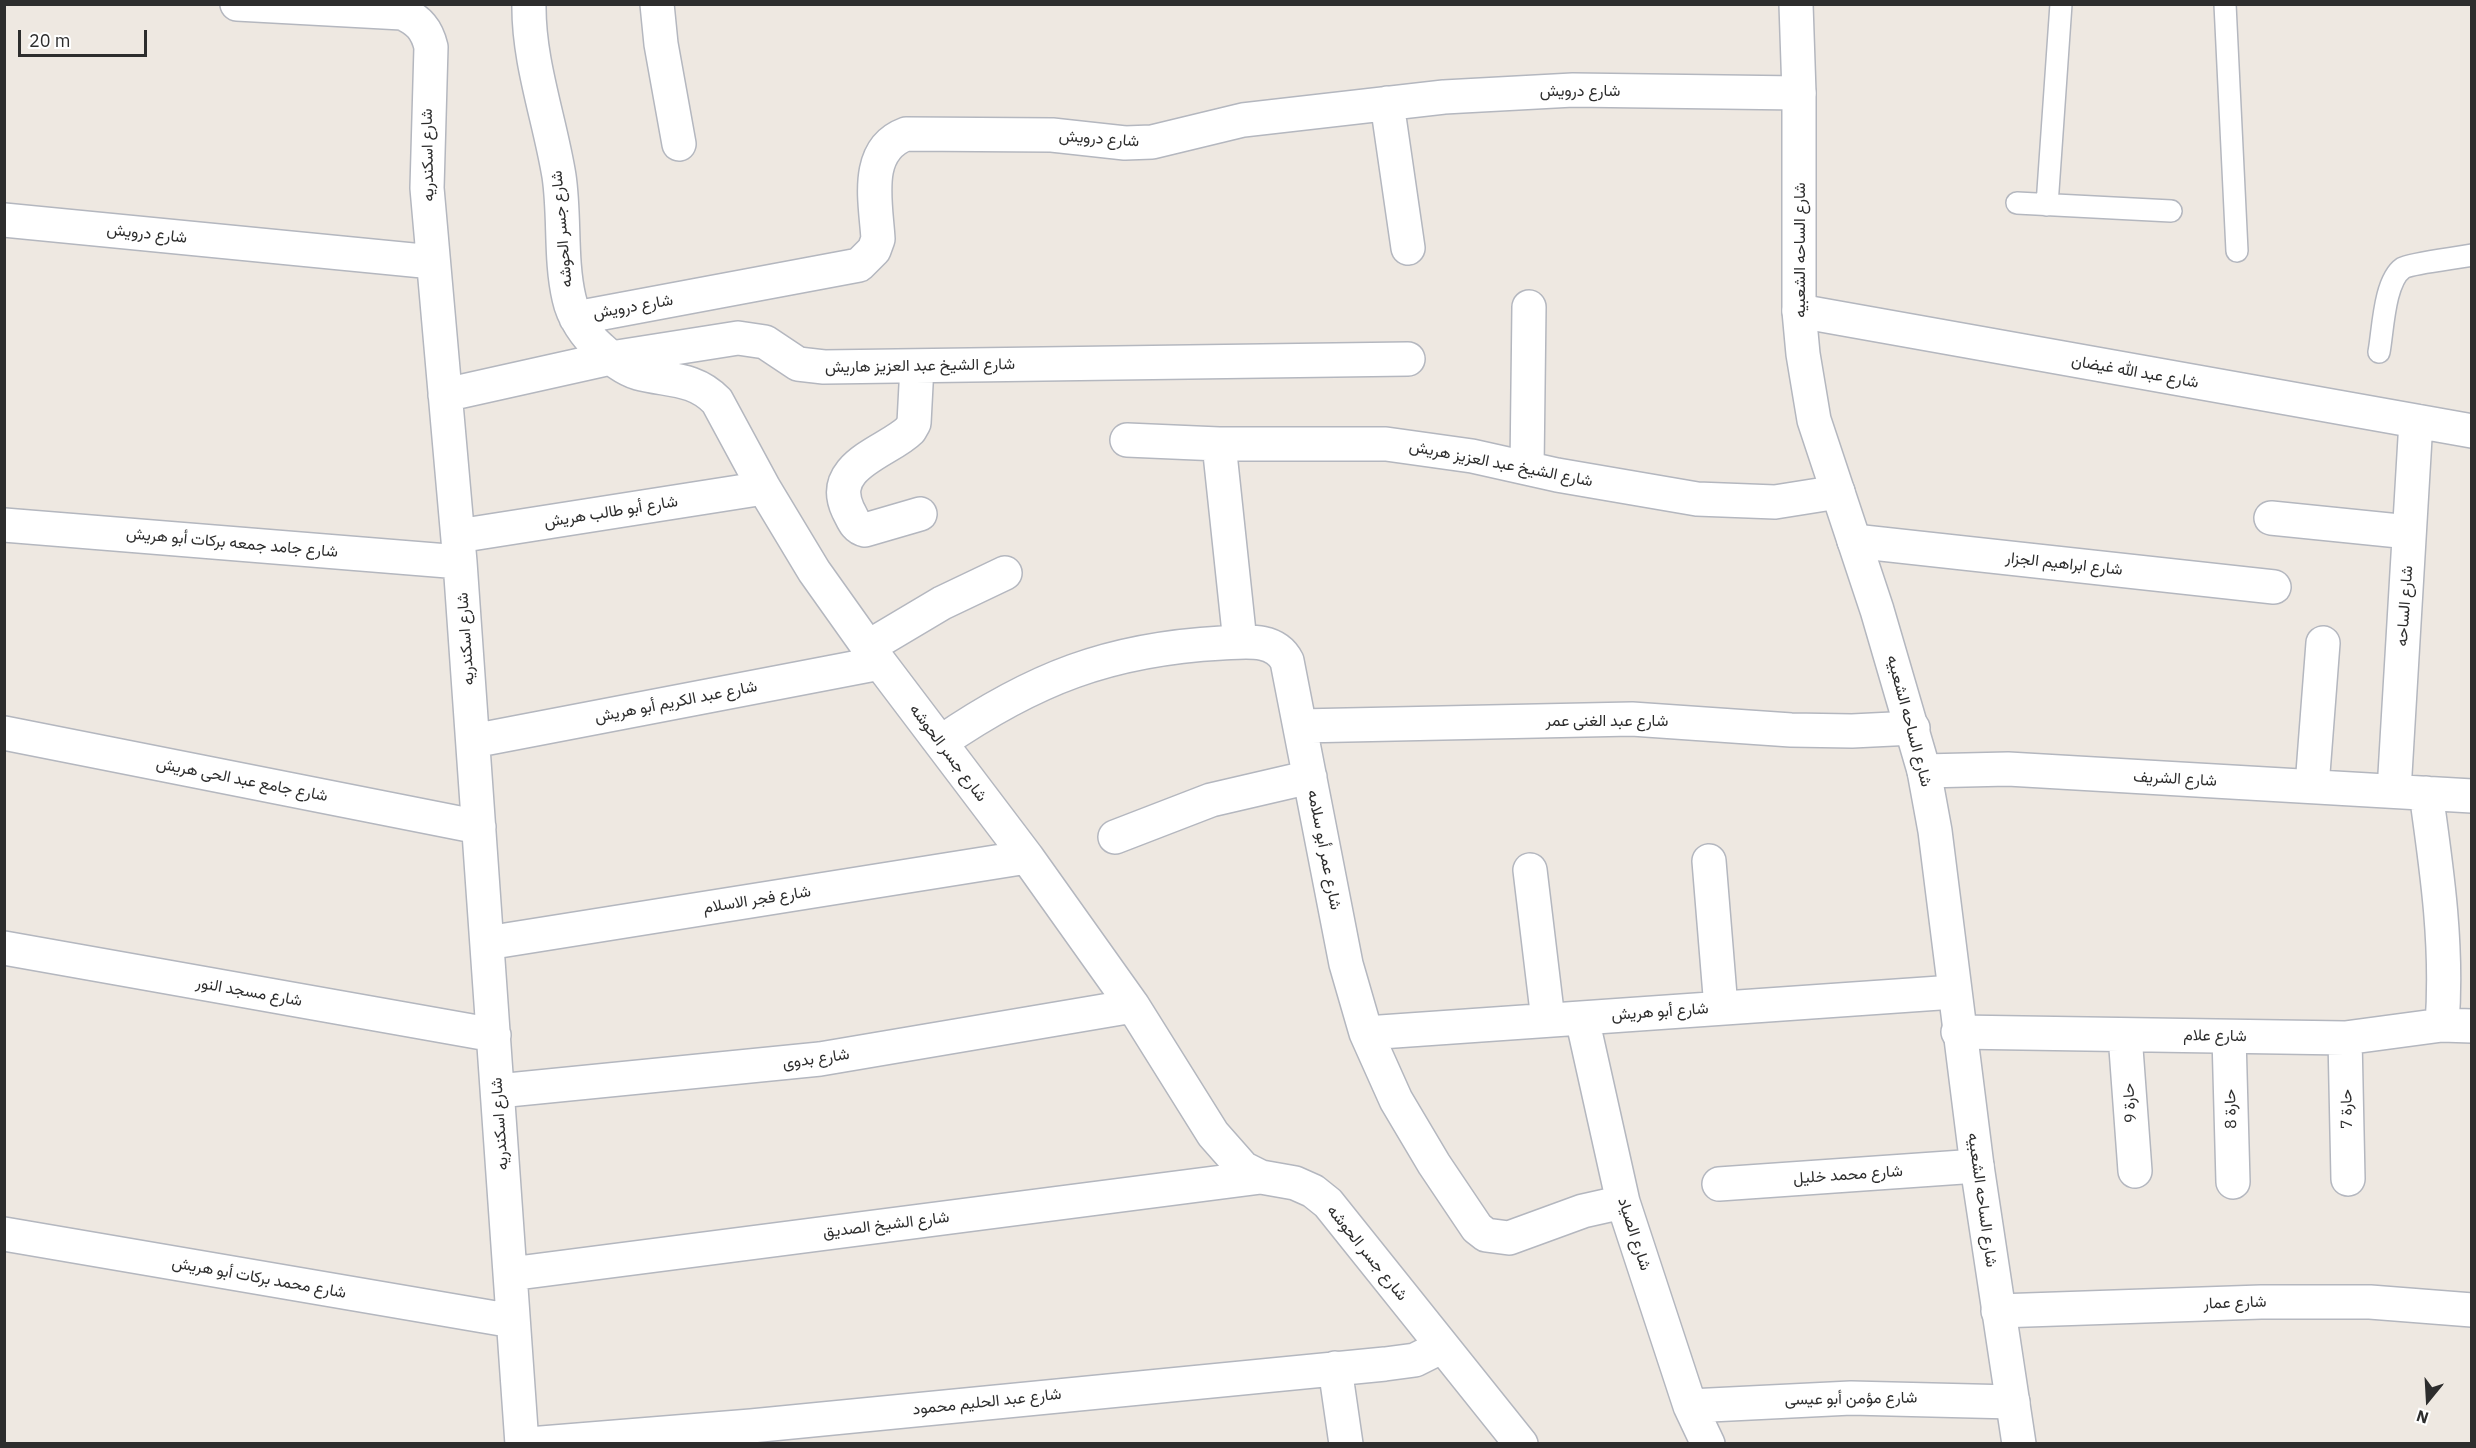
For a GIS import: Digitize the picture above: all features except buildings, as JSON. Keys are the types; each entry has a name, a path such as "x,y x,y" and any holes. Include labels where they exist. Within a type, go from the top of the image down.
{"street":[{"name":"شارع اسكندريه","path":"237,4 402,13 413,17 422,26 431,47 427,189 459,549 522,1443"},
{"name":"شارع جسر الحوشه","path":"530,4 532,43 559,177 566,283 576,318 598,347 611,358 635,372 680,379 707,390 725,413 764,488 814,571 874,655 1027,857 1132,1006 1213,1134 1243,1168 1262,1177 1295,1183 1313,1191 1328,1203 1441,1347 1521,1443"},
{"path":"657,4 661,44 680,144"},
{"name":"شارع الساحه الشعبيه","path":"1796,4 1799,93 1799,311 1814,420 1913,729 1924,771 1935,831 1958,1032 2019,1443"},
{"name":"شارع درويش","path":"576,318 859,265 874,250 878,239 876,168 878,156 895,138 906,135 1052,135 1125,143 1152,142 1243,120 1498,93 1573,90 1799,93"},
{"path":"1387,103 1408,248"},
{"name":"شارع درويش","path":"4,220 433,262"},
{"path":"1527,468 1529,307"},
{"name":"شارع عبد الله غيضان","path":"1799,311 2472,431"},
{"name":"شارع الشيخ عبد العزيز هاريش","path":"445,395 611,358 752,338 765,342 798,364 811,367 1408,359"},
{"path":"917,366 914,423 910,430 856,466 849,477 845,504 856,525 865,530 920,514"},
{"name":"شارع الساحه","path":"2394,791 2416,421"},
{"name":"شارع الشيخ عبد العزيز هريش","path":"1127,440 1219,444 1386,444 1472,456 1697,500 1775,502 1838,492"},
{"path":"1219,444 1240,642"},
{"name":"شارع أبو طالب هريش","path":"459,549 764,488"},
{"path":"2271,518 2409,532"},
{"name":"شارع جامد جمعه بركات أبو هريش","path":"4,525 459,549"},
{"name":"شارع ابراهيم الجزار","path":"1854,542 2274,587"},
{"name":"شارع عبد الكريم أبو هريش","path":"473,741 874,655 942,603 1005,573"},
{"name":"شارع عمر أبو سلامه","path":"941,742 992,707 1050,679 1112,658 1176,646 1240,642 1274,646 1282,652 1287,661 1346,964 1366,1034 1396,1100 1434,1164 1477,1228 1497,1238 1521,1236 1583,1211 1623,1202"},
{"path":"2312,786 2323,643"},
{"name":"شارع عبد الغنى عمر","path":"1300,726 1632,719 1791,730 1913,729"},
{"name":"شارع جامع عبد الحى هريش","path":"4,734 479,827"},
{"name":"شارع الشريف","path":"1924,771 2008,769 2472,796"},
{"path":"1115,837 1210,800 1310,777"},
{"path":"2426,793 2442,909 2445,982 2457,1026"},
{"name":"شارع فجر الاسلام","path":"487,943 1027,857"},
{"path":"1709,861 1721,1008"},
{"path":"1530,870 1548,1020"},
{"name":"شارع مسجد النور","path":"4,948 494,1035"},
{"name":"شارع أبو هريش","path":"1366,1034 1954,992"},
{"name":"شارع بدوى","path":"498,1091 820,1059 1132,1006"},
{"name":"شارع الصياد","path":"1582,1018 1623,1202 1690,1406 1708,1443"},
{"name":"شارع علام","path":"1958,1032 2345,1038 2457,1026"},
{"name":"حارة 9","path":"2125,1035 2135,1171"},
{"name":"حارة 8","path":"2229,1037 2233,1182"},
{"name":"حارة 7","path":"2345,1038 2348,1179"},
{"name":"شارع محمد خليل","path":"1719,1184 1977,1166"},
{"name":"شارع الشيخ الصديق","path":"510,1274 1262,1177"},
{"name":"شارع محمد بركات أبو هريش","path":"4,1234 513,1322"},
{"name":"شارع عمار","path":"1998,1311 2261,1302 2370,1302 2472,1310"},
{"name":"شارع عبد الحليم محمود","path":"529,1443 751,1426 1415,1360 1441,1347"},
{"path":"1335,1368 1346,1443"},
{"name":"شارع مؤمن أبو عيسى","path":"1690,1406 1851,1398 2013,1402"}],"lane":[{"path":"2047,205 2061,4"},
{"path":"2225,4 2237,251"},
{"path":"2017,203 2171,211"},
{"path":"2379,352 2388,293 2394,279 2403,268 2472,255"}]}
